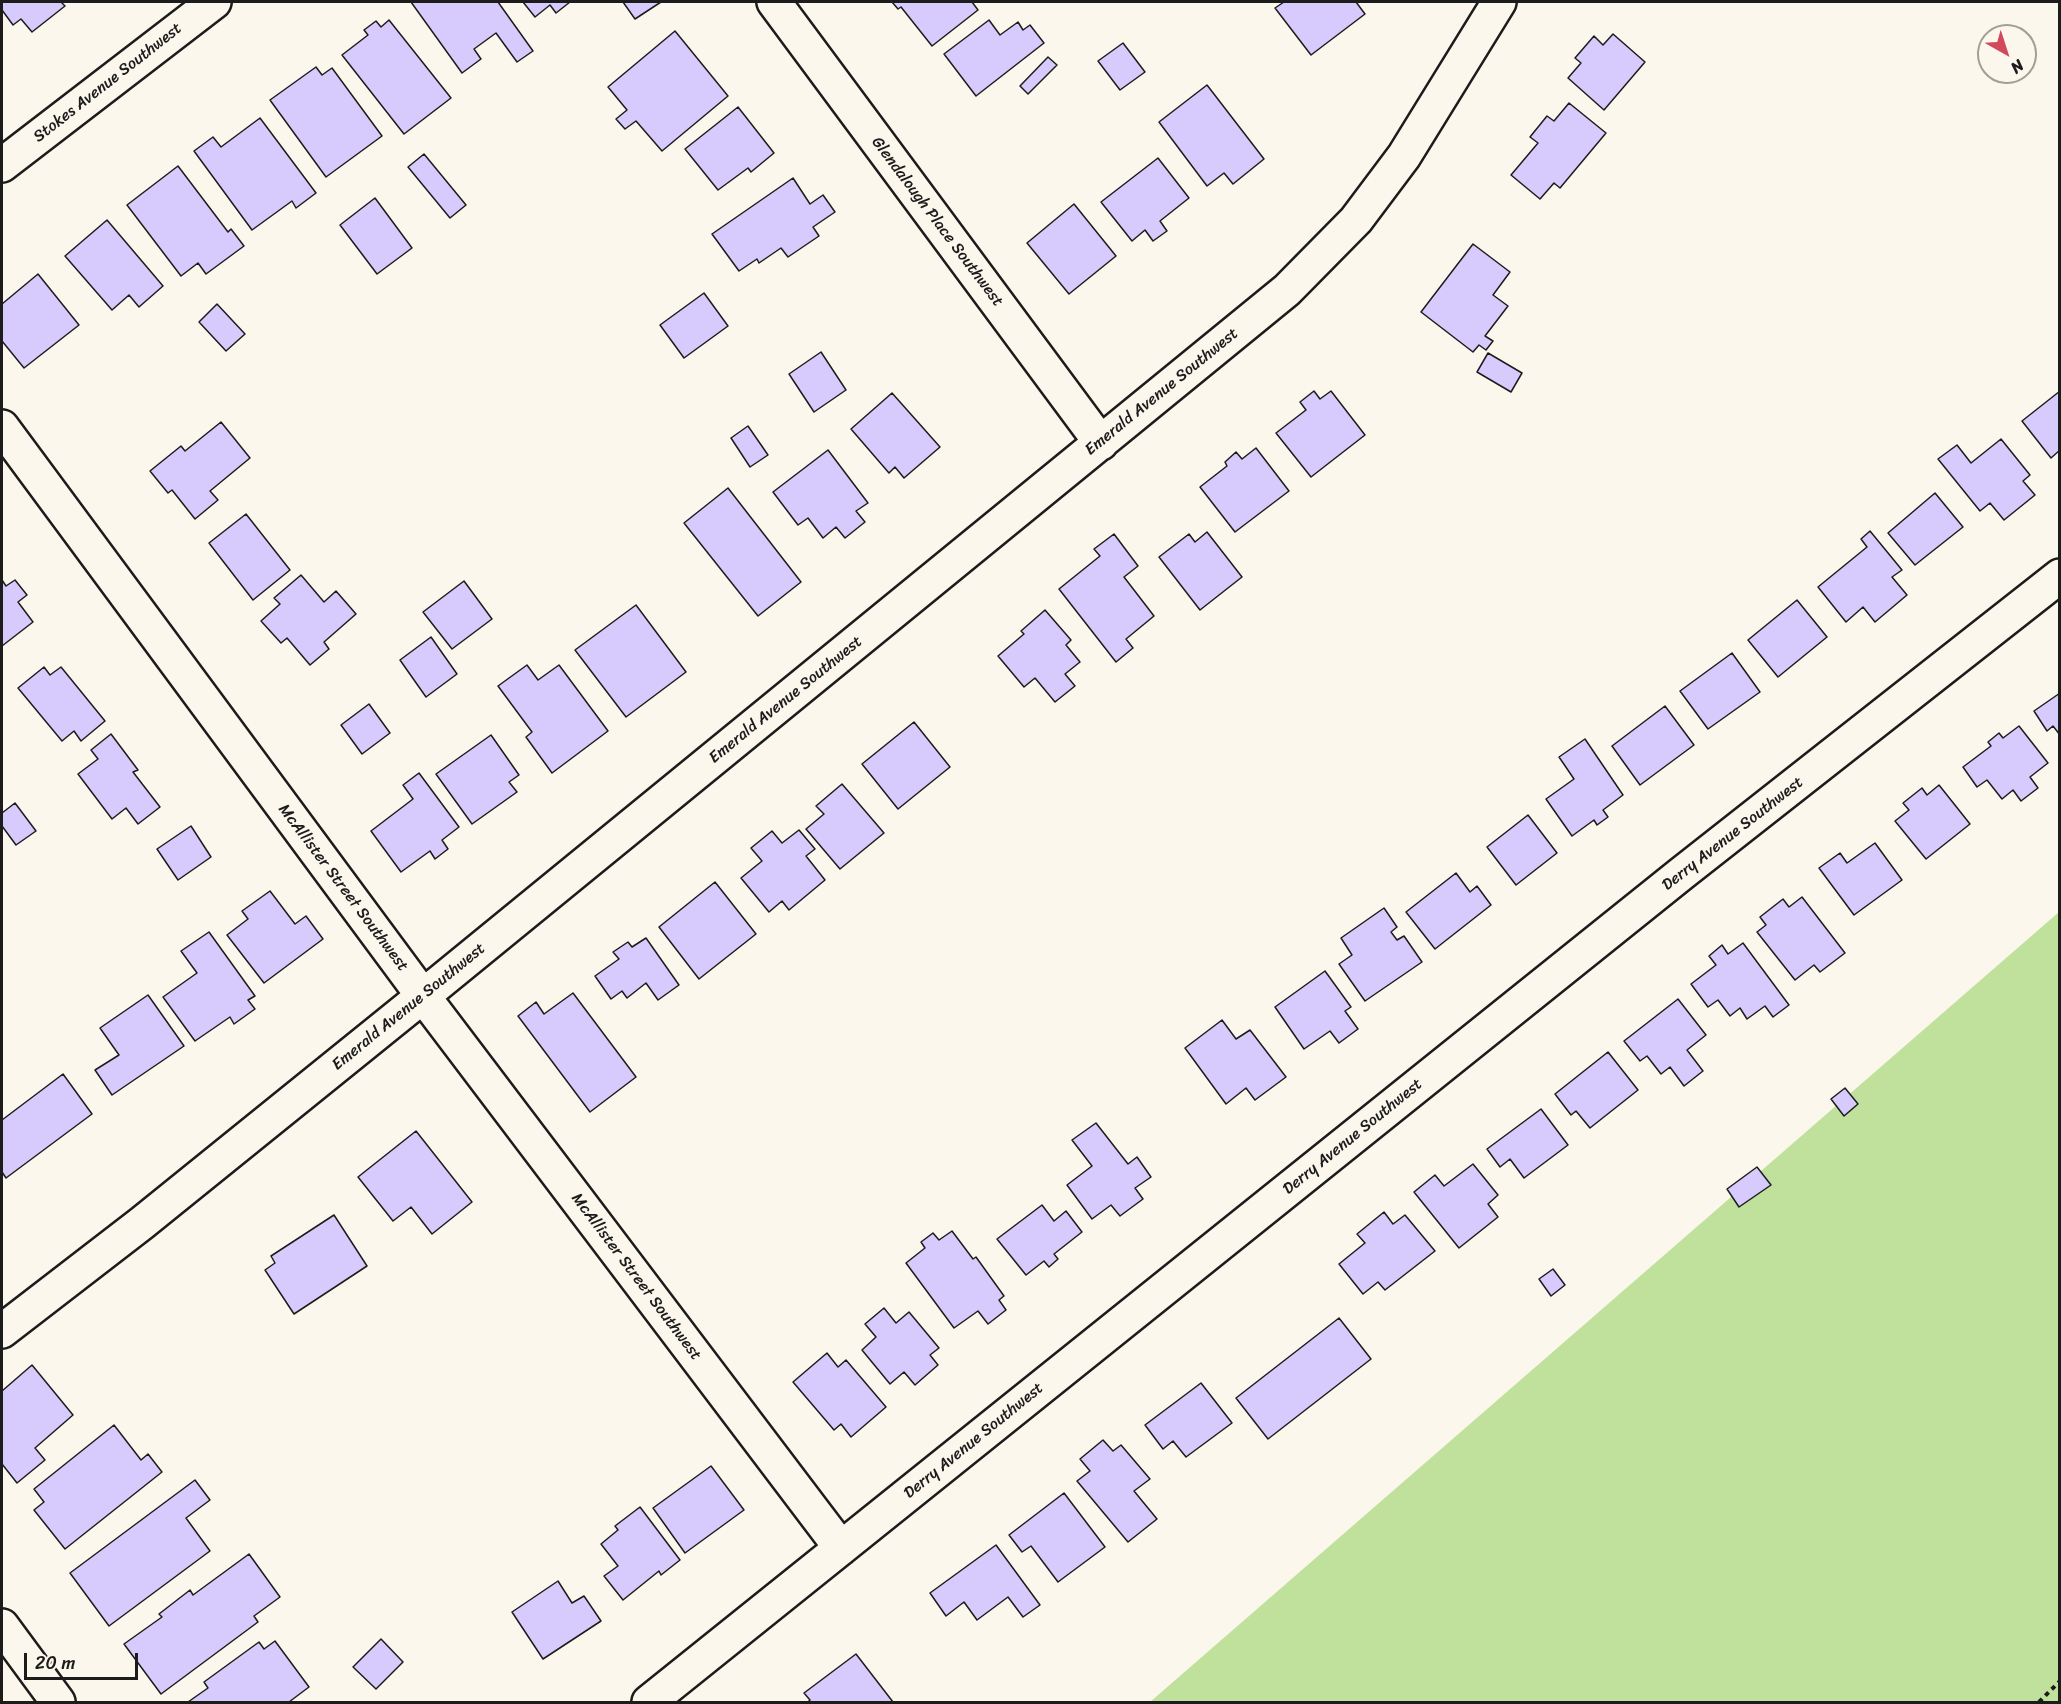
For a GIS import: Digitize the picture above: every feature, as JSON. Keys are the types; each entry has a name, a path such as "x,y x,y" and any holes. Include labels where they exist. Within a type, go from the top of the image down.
{"street":[{"name":"Stokes Avenue Southwest","path":"2,165 214,2"},
{"name":"Glendalough Place Southwest","path":"774,2 1101,443"},
{"name":"Emerald Avenue Southwest","path":"2,1331 142,1223 423,996 1287,290 1356,220 1404,156 1499,2"},
{"name":"McAllister Street Southwest","path":"2,427 423,996 841,1548"},
{"name":"Derry Avenue Southwest","path":"649,1702 1690,867 2060,576"},
{"path":"2,1626 58,1702"}],"path":[{"path":"2039,1702 2060,1681"}],"green space":[{"path":"2059,912 2059,1702 1150,1702"}],"building":[{"path":"2,2 61,2 65,6 32,32 21,19 13,25 2,10"},
{"path":"411,2 498,2 533,51 517,62 496,33 474,49 481,59 462,73"},
{"path":"523,2 570,2 556,13 550,5 535,17"},
{"path":"623,2 661,2 635,19"},
{"path":"892,2 972,2 978,10 932,46 901,7 898,9"},
{"path":"1284,2 1356,2 1365,14 1311,55 1275,8"},
{"path":"389,20 451,98 404,134 342,55 368,35 364,30 376,21 381,27"},
{"path":"989,20 1000,35 1018,22 1023,30 1030,25 1044,43 976,96 944,54"},
{"path":"675,31 728,96 662,151 636,121 625,129 616,119 627,110 608,87"},
{"path":"1613,34 1645,62 1604,110 1568,78 1581,63 1575,58 1594,36 1603,45"},
{"path":"1123,43 1145,72 1120,90 1098,61"},
{"path":"1048,57 1057,65 1028,94 1020,86"},
{"path":"316,67 322,75 332,68 382,136 326,177 270,100"},
{"path":"1207,85 1264,159 1233,184 1224,173 1207,186 1159,122"},
{"path":"1569,103 1606,133 1560,188 1554,183 1540,199 1511,175 1538,143 1530,137 1547,116 1554,121"},
{"path":"738,107 774,153 751,172 748,168 718,190 685,149"},
{"path":"260,118 316,193 296,208 292,201 252,230 194,151 213,137 221,147"},
{"path":"424,154 466,205 450,218 408,167"},
{"path":"1158,158 1189,198 1160,221 1167,231 1153,241 1145,230 1132,241 1101,202"},
{"path":"178,166 228,232 231,229 244,246 206,274 198,263 181,276 127,205"},
{"path":"793,178 810,204 823,195 835,212 813,227 819,236 788,257 781,248 759,263 757,259 739,271 712,234"},
{"path":"375,198 412,248 377,274 340,225"},
{"path":"1074,204 1116,256 1069,294 1027,243"},
{"path":"107,220 163,286 139,307 129,295 112,310 65,256"},
{"path":"1473,244 1510,272 1493,295 1508,306 1485,336 1493,341 1486,350 1479,345 1473,352 1421,312"},
{"path":"38,274 79,325 24,368 2,341 2,304"},
{"path":"704,293 728,326 684,358 660,325"},
{"path":"217,304 245,334 226,351 199,322"},
{"path":"821,352 846,390 814,412 789,374"},
{"path":"1488,353 1522,373 1511,392 1477,372"},
{"path":"1314,391 1320,399 1331,391 1365,435 1311,477 1276,433 1306,410 1300,402"},
{"path":"2060,391 2060,450 2051,458 2022,421"},
{"path":"892,393 940,447 904,478 895,467 889,473 851,429"},
{"path":"221,422 250,458 210,491 218,500 195,519 172,490 168,493 150,471 181,446 185,451"},
{"path":"748,426 768,455 750,467 731,438"},
{"path":"2001,439 2030,475 2023,481 2035,495 2004,520 1990,503 1980,511 1938,459 1957,445 1971,463"},
{"path":"1256,448 1289,491 1235,532 1200,487 1227,466 1225,462 1236,452 1242,459"},
{"path":"828,450 868,503 856,511 865,522 845,538 836,527 823,538 808,518 798,525 773,492"},
{"path":"728,488 801,582 758,616 684,523"},
{"path":"1935,493 1963,527 1915,565 1888,533"},
{"path":"246,514 290,570 253,600 209,543"},
{"path":"1870,531 1902,570 1892,577 1907,595 1875,622 1863,607 1846,622 1818,587 1867,547 1861,539"},
{"path":"1207,532 1242,577 1200,610 1159,557 1189,534 1195,542"},
{"path":"1114,534 1138,566 1124,577 1154,616 1126,639 1133,648 1116,662 1059,589 1100,556 1094,549"},
{"path":"301,575 324,602 336,591 356,614 324,642 329,649 310,665 287,638 281,643 261,621 280,604 274,598"},
{"path":"2,580 6,586 15,580 27,595 18,602 33,622 2,646"},
{"path":"464,581 492,619 452,649 423,612"},
{"path":"1797,600 1827,637 1778,677 1748,640"},
{"path":"636,605 686,672 626,717 575,650"},
{"path":"1045,610 1071,640 1066,645 1080,662 1065,674 1075,686 1055,702 1035,678 1024,687 998,656 1024,634 1021,631"},
{"path":"431,637 457,674 426,697 400,660"},
{"path":"1732,653 1760,692 1708,729 1680,691"},
{"path":"527,665 538,680 559,665 608,731 552,773 526,737 532,732 498,686"},
{"path":"44,667 50,675 61,667 105,721 81,741 74,731 62,741 18,688"},
{"path":"2060,693 2060,735 2053,726 2047,731 2034,711"},
{"path":"369,704 390,733 362,754 341,725"},
{"path":"1665,706 1694,745 1640,785 1612,746"},
{"path":"914,722 950,767 898,809 862,764"},
{"path":"2019,726 2048,763 2030,777 2038,788 2021,801 2013,790 2002,799 1987,780 1977,787 1963,767 1991,746 1988,742 1999,733 2003,738"},
{"path":"111,734 138,770 133,772 160,807 138,824 126,808 112,819 78,774 98,759 91,750"},
{"path":"491,735 519,775 509,782 517,792 472,824 436,774"},
{"path":"1585,739 1623,795 1603,810 1608,817 1597,825 1594,820 1572,836 1546,799 1574,779 1559,757"},
{"path":"419,773 459,827 442,840 448,849 435,859 430,851 401,872 371,831 413,799 403,785"},
{"path":"842,784 884,833 840,869 806,829 824,814 816,806"},
{"path":"1939,785 1970,824 1926,859 1895,821 1909,810 1903,803 1922,788 1927,795"},
{"path":"15,803 36,831 16,845 2,826 2,813"},
{"path":"1528,815 1557,853 1516,885 1487,847"},
{"path":"191,826 211,857 178,880 157,849"},
{"path":"799,830 815,849 806,856 825,880 789,910 782,901 769,912 741,878 762,861 751,848 772,831 782,843"},
{"path":"1875,843 1902,880 1854,915 1819,868 1840,853 1847,863"},
{"path":"1456,873 1470,892 1477,886 1491,905 1435,949 1406,912"},
{"path":"715,882 756,934 699,979 659,927"},
{"path":"270,891 295,924 306,916 323,939 264,983 227,935 248,919 242,911"},
{"path":"1802,897 1845,953 1820,972 1814,965 1795,980 1757,932 1766,925 1760,917 1783,899 1789,907"},
{"path":"1384,908 1397,927 1391,932 1397,940 1404,936 1422,962 1365,1001 1339,964 1352,955 1341,938"},
{"path":"209,932 255,996 248,1000 255,1009 234,1024 230,1017 195,1041 163,997 197,973 181,951"},
{"path":"646,938 679,985 658,1000 646,983 627,998 622,991 611,999 595,976 619,959 613,952 628,942 632,947"},
{"path":"1743,943 1789,1005 1773,1017 1765,1006 1747,1019 1740,1008 1730,1016 1718,1000 1708,1007 1691,984 1716,965 1709,956 1722,945 1728,954"},
{"path":"1325,971 1351,1007 1345,1011 1358,1029 1339,1043 1330,1031 1304,1049 1275,1007"},
{"path":"573,993 636,1077 590,1112 518,1016 536,1002 544,1014"},
{"path":"148,995 184,1046 112,1095 95,1070 119,1055 100,1028"},
{"path":"1678,999 1706,1035 1687,1050 1703,1071 1684,1086 1670,1067 1661,1074 1647,1056 1640,1061 1624,1041"},
{"path":"1222,1020 1236,1039 1250,1030 1286,1077 1255,1100 1246,1088 1226,1104 1185,1048"},
{"path":"1608,1052 1638,1090 1590,1128 1576,1111 1571,1115 1555,1094"},
{"path":"63,1074 92,1114 6,1178 2,1172 2,1120"},
{"path":"1845,1088 1858,1104 1844,1116 1831,1099"},
{"path":"1541,1109 1568,1145 1524,1178 1510,1159 1500,1167 1487,1149"},
{"path":"1096,1123 1128,1164 1137,1157 1151,1177 1135,1188 1143,1199 1120,1216 1111,1205 1092,1219 1067,1185 1092,1166 1072,1140"},
{"path":"416,1131 472,1202 432,1234 411,1207 393,1221 358,1177"},
{"path":"1473,1164 1498,1195 1488,1204 1498,1217 1459,1248 1414,1192 1435,1175 1444,1186"},
{"path":"1757,1167 1771,1185 1739,1207 1727,1189"},
{"path":"1042,1205 1054,1221 1066,1211 1082,1232 1054,1254 1058,1259 1049,1267 1044,1261 1026,1275 997,1239"},
{"path":"1384,1212 1393,1224 1405,1215 1435,1251 1385,1290 1378,1282 1363,1294 1339,1264 1365,1243 1357,1234"},
{"path":"334,1215 367,1266 294,1314 265,1270 275,1263 271,1256"},
{"path":"952,1231 973,1259 976,1257 1004,1296 999,1300 1006,1310 988,1324 978,1311 954,1328 906,1263 925,1248 921,1242 933,1233 939,1240"},
{"path":"1553,1269 1565,1285 1551,1296 1539,1279"},
{"path":"884,1308 896,1323 909,1312 939,1348 930,1355 938,1365 915,1385 904,1372 890,1384 862,1350 876,1337 865,1324"},
{"path":"1339,1318 1371,1359 1268,1439 1236,1398"},
{"path":"827,1353 838,1367 846,1360 886,1407 851,1437 841,1424 834,1430 793,1382"},
{"path":"32,1365 73,1415 35,1448 45,1460 17,1483 2,1464 2,1391"},
{"path":"1201,1383 1232,1423 1186,1457 1173,1441 1163,1449 1145,1425"},
{"path":"114,1425 141,1460 148,1454 162,1472 65,1549 34,1510 44,1502 34,1489"},
{"path":"1103,1440 1113,1451 1121,1445 1150,1479 1134,1491 1157,1519 1128,1542 1077,1481 1090,1471 1080,1459"},
{"path":"711,1466 744,1510 685,1553 653,1508"},
{"path":"195,1480 210,1500 186,1518 210,1551 109,1626 70,1573"},
{"path":"1064,1493 1105,1547 1058,1582 1031,1546 1022,1552 1009,1535"},
{"path":"640,1507 680,1560 661,1575 659,1571 623,1600 604,1576 618,1566 601,1544 618,1530 615,1526"},
{"path":"996,1545 1040,1605 1023,1617 1008,1597 977,1620 964,1602 946,1616 930,1593"},
{"path":"249,1554 280,1597 254,1616 258,1622 161,1694 124,1644 162,1617 159,1614 190,1590 193,1595"},
{"path":"558,1581 572,1603 584,1596 601,1621 543,1659 512,1612"},
{"path":"381,1639 403,1662 376,1689 353,1667"},
{"path":"275,1641 309,1687 289,1702 188,1702 208,1688 204,1682 259,1642 264,1649"},
{"path":"856,1654 893,1702 808,1702 810,1700 804,1693"}]}
